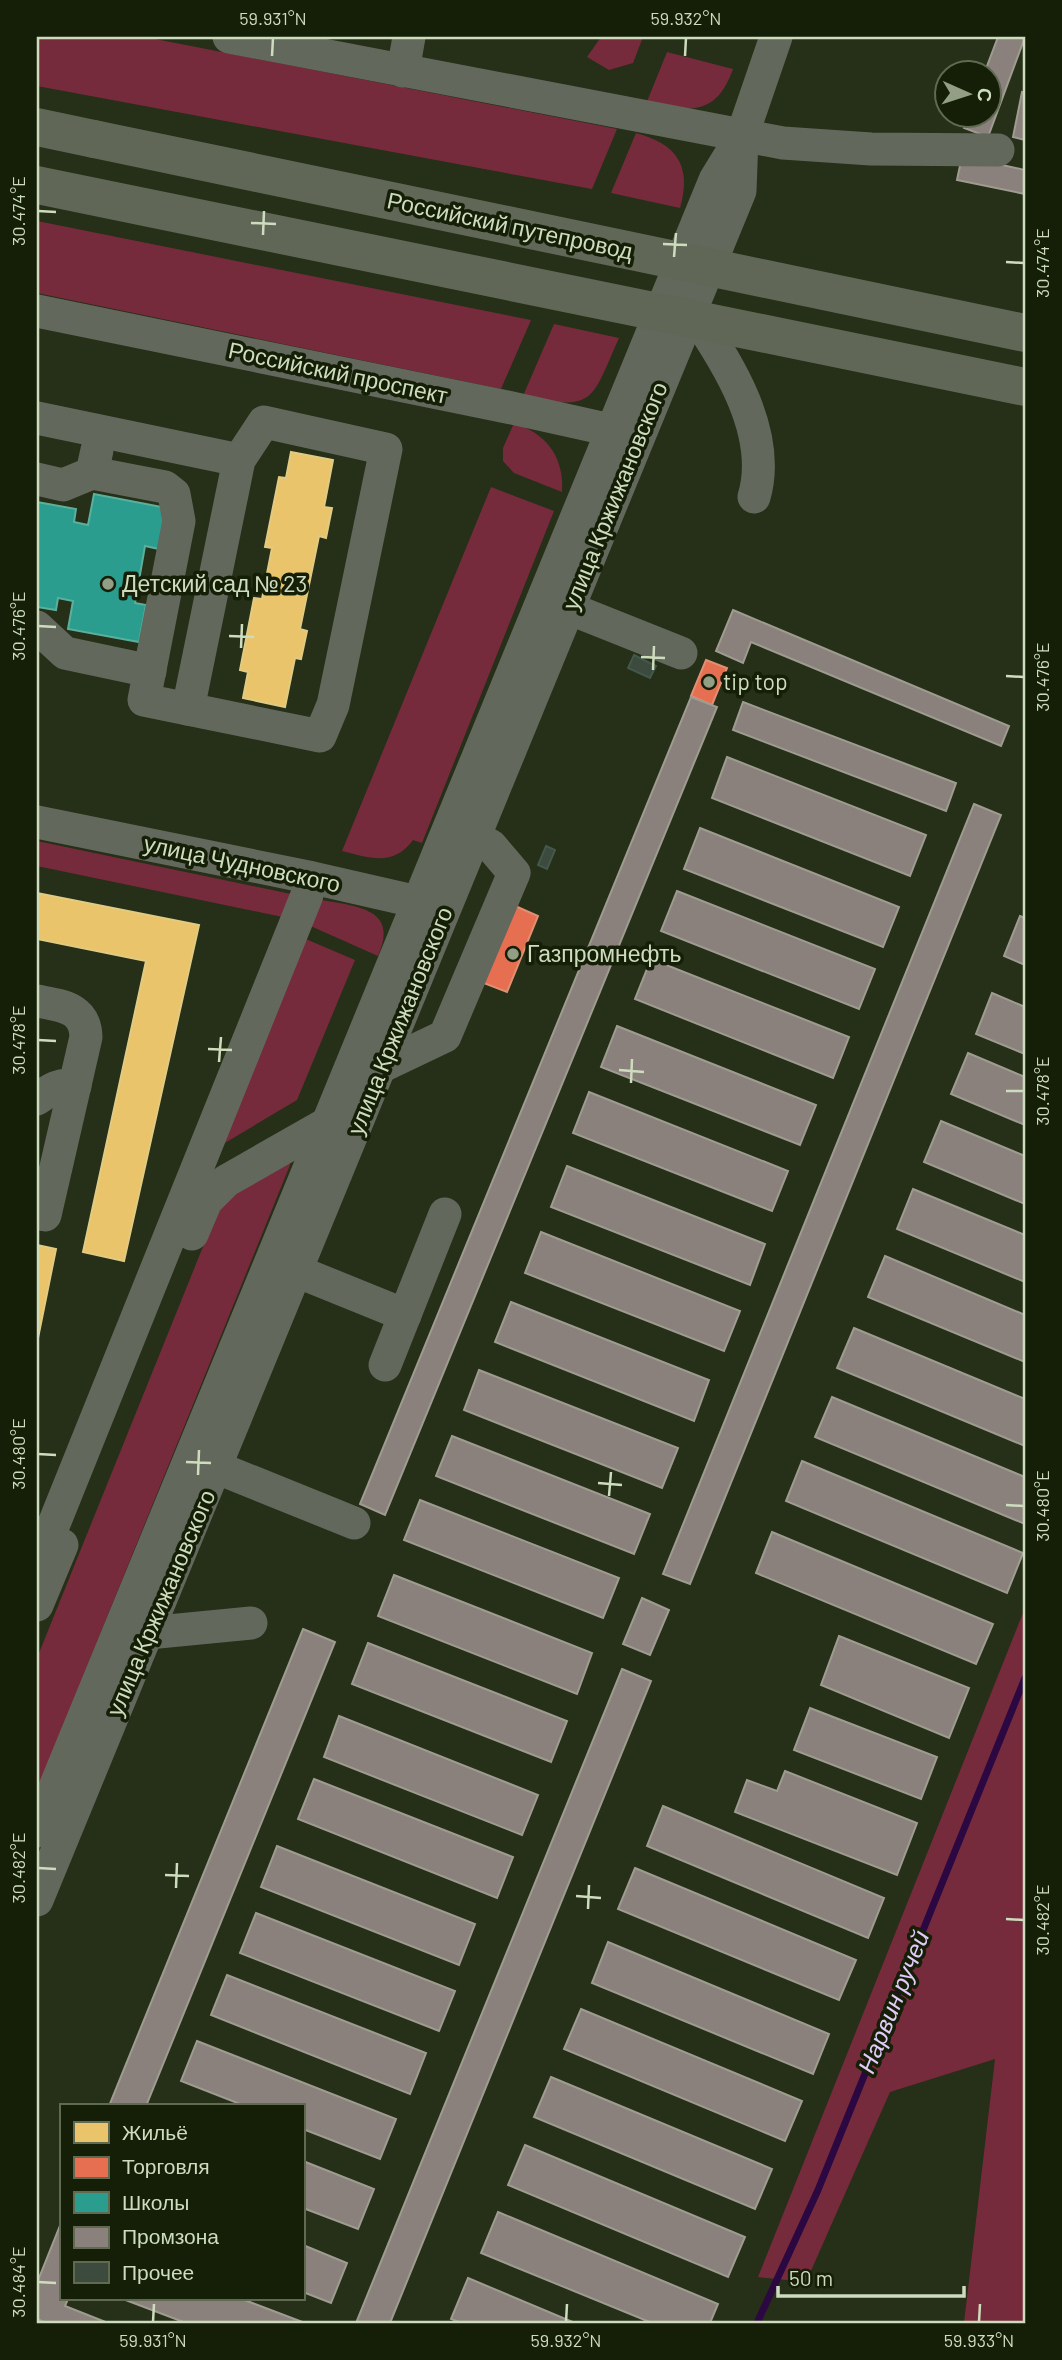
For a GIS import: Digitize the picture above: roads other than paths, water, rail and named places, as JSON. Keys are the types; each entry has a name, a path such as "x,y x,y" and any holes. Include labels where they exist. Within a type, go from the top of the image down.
{"main road":[{"name":"Российский путепровод","path":"37,127 1025,332"},
{"path":"37,185 1025,387"}],"street":[{"path":"229,37 783,143 871,149 998,150"},
{"path":"402,71 409,37"},
{"name":"улица Кржижановского","path":"284,1266 326,1124 432,907 624,435 715,180 743,136 775,37"},
{"name":"улица Кржижановского","path":"624,435 691,309 740,191 743,136"},
{"path":"691,309 732,377 750,421 761,460 754,497"},
{"name":"Российский проспект","path":"37,311 624,435"},
{"path":"37,418 239,460"},
{"path":"37,479 63,485 92,473 165,487 174,494 179,521 144,700 188,709 320,736 333,705 386,449 264,422 239,460 188,709"},
{"path":"92,473 100,431"},
{"path":"556,603 618,638 681,653"},
{"path":"37,627 65,653 149,671"},
{"name":"улица Чудновского","path":"37,822 432,907"},
{"path":"380,1067 445,1036 514,873 464,829"},
{"path":"37,1566 307,895"},
{"name":"улица Кржижановского","path":"37,1831 203,1462 284,1266 380,1067 432,907"},
{"path":"37,1001 68,1007 78,1013 86,1023 86,1037 46,1215 37,1213"},
{"path":"37,1099 53,1087 64,1084 75,1086"},
{"path":"37,1605 206,1201 226,1181 326,1124"},
{"path":"385,1365 444,1214"},
{"path":"284,1266 405,1315"},
{"path":"203,1462 354,1523"},
{"name":"улица Кржижановского","path":"37,1900 148,1633 203,1462"},
{"path":"148,1633 251,1623"}],"waterway":[{"name":"Нарвин ручей","path":"757,2323 818,2190 1025,1678"}],"place":[{"name":"Детский сад № 23","path":"108,584"},
{"name":"tip top","path":"709,682"},
{"name":"Газпромнефть","path":"513,954"}]}
